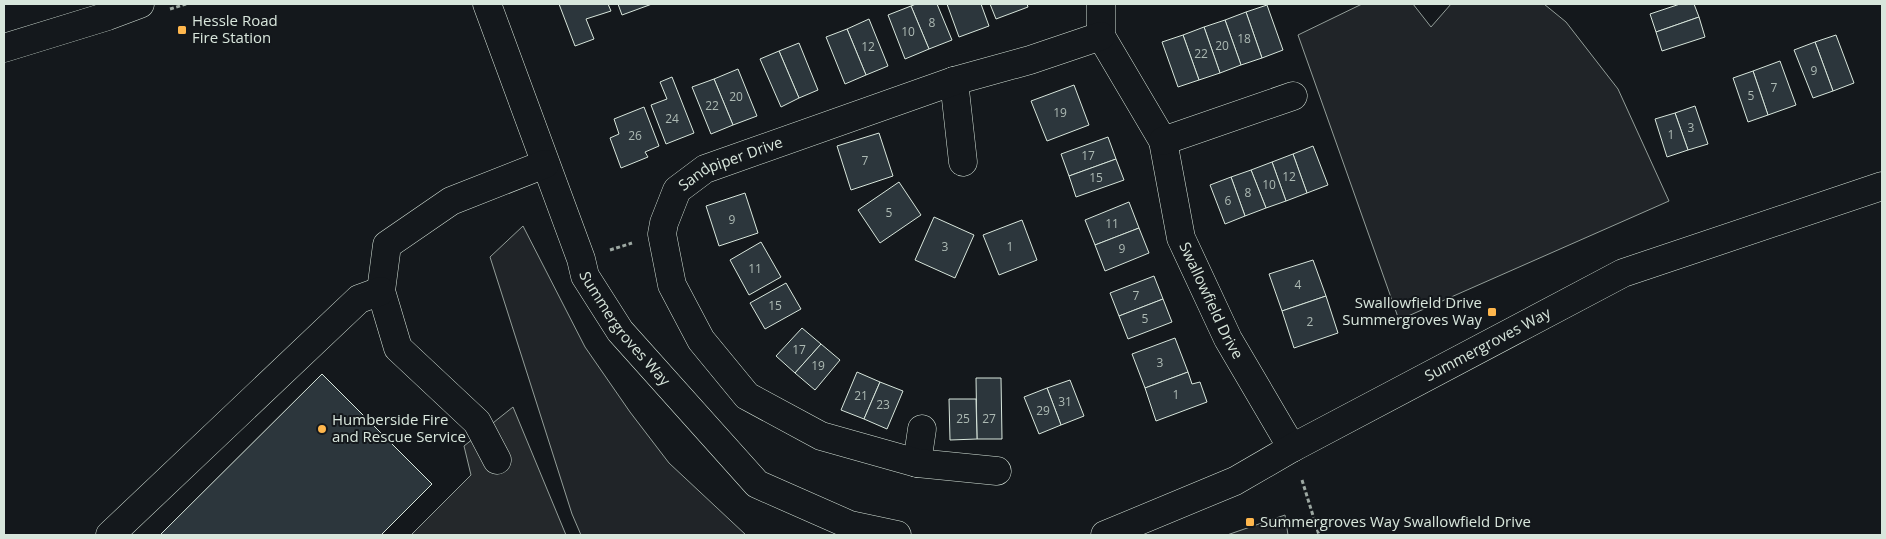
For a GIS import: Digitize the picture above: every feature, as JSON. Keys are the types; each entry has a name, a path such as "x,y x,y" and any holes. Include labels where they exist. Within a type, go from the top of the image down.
{"street":[{"path":"4,48 108,16 140,4"},
{"name":"Summergroves Way","path":"487,4 581,258 585,276 620,331 757,484 850,525 896,535"},
{"name":"Swallowfield Drive","path":"1101,4 1102,36 1163,141 1180,238 1228,339 1292,448"},
{"name":"Sandpiper Drive","path":"997,471 917,463 821,436 747,396 701,340 672,285 662,234 664,223 677,190 704,169 954,81 1030,60 1102,36"},
{"path":"954,81 963,162"},
{"path":"1163,141 1293,96"},
{"path":"497,460 477,422 398,348 381,290 387,245 451,201 545,164"},
{"name":"Summergroves Way","path":"1105,535 1235,481 1292,448 1623,273 1882,186"},
{"path":"110,535 359,299 381,290"},
{"path":"917,463 922,429"}],"path":[{"path":"581,258 662,234"},
{"path":"1292,448 1319,535"}],"shaded area":[{"path":"1362,4 1413,4 1431,27 1451,4 1544,4 1566,22 1618,89 1669,201 1399,320 1298,35"},
{"path":"523,226 585,347 630,412 669,463 746,535 581,535 572,514 490,257"},
{"path":"513,407 566,535 411,535 471,475 464,446"},
{"path":"1285,515 1288,535 1227,535"}],"building":[{"path":"559,4 608,4 611,11 586,19 594,39 575,46"},
{"path":"618,4 652,4 622,15"},
{"path":"916,4 937,4 952,40 929,49 911,6"},
{"path":"947,4 981,4 989,26 959,37"},
{"path":"990,4 1027,4 1028,7 996,19"},
{"path":"1680,4 1694,4 1699,17 1656,32 1650,14"},
{"path":"1267,5 1283,50 1262,58 1246,12"},
{"path":"911,6 929,49 905,59 888,15"},
{"path":"1246,12 1262,58 1241,65 1225,20"},
{"path":"1699,17 1705,37 1662,51 1656,32"},
{"path":"869,19 888,66 866,75 847,29"},
{"path":"1225,20 1241,65 1220,73 1204,27"},
{"path":"1204,27 1220,73 1199,80 1183,35"},
{"path":"847,29 866,75 845,84 826,37"},
{"path":"1183,35 1199,80 1178,87 1162,42"},
{"path":"1836,35 1854,83 1833,91 1815,42"},
{"path":"1815,42 1833,91 1813,98 1794,50"},
{"path":"799,43 818,90 799,98 779,51"},
{"path":"779,51 799,98 781,107 760,59"},
{"path":"1780,61 1796,105 1768,115 1753,71"},
{"path":"738,69 757,116 733,125 714,79"},
{"path":"1753,71 1768,115 1748,122 1733,78"},
{"path":"672,77 694,133 666,144 651,105 667,99 660,82"},
{"path":"714,79 733,125 711,134 692,87"},
{"path":"1074,85 1089,125 1047,141 1031,101"},
{"path":"1695,106 1708,144 1688,150 1675,113"},
{"path":"644,107 659,146 645,152 648,157 621,168 610,138 619,134 614,119"},
{"path":"1675,113 1688,150 1667,157 1655,119"},
{"path":"879,133 893,176 851,190 837,146"},
{"path":"1108,137 1116,159 1069,176 1061,154"},
{"path":"1313,146 1328,185 1307,193 1293,154"},
{"path":"1293,154 1307,193 1286,201 1272,162"},
{"path":"1116,159 1124,180 1076,197 1069,176"},
{"path":"1272,162 1286,201 1266,208 1251,170"},
{"path":"1251,170 1266,208 1245,216 1231,177"},
{"path":"1231,177 1245,216 1225,224 1210,185"},
{"path":"899,182 921,215 880,243 858,210"},
{"path":"745,193 758,233 719,246 706,206"},
{"path":"1129,202 1139,228 1095,245 1085,220"},
{"path":"934,217 974,235 955,278 915,260"},
{"path":"1022,220 1037,260 999,275 983,235"},
{"path":"1139,228 1149,253 1105,271 1095,245"},
{"path":"761,242 781,277 749,295 730,260"},
{"path":"1313,260 1326,296 1282,311 1269,274"},
{"path":"1154,276 1163,299 1119,316 1110,293"},
{"path":"786,283 801,309 765,329 750,303"},
{"path":"1326,296 1338,333 1294,348 1282,311"},
{"path":"1163,299 1172,322 1128,339 1119,316"},
{"path":"802,328 821,344 795,373 776,356"},
{"path":"1175,338 1188,372 1145,388 1132,354"},
{"path":"821,344 840,360 815,390 795,373"},
{"path":"857,372 880,382 864,419 841,410"},
{"path":"1188,372 1192,384 1200,382 1207,402 1156,421 1145,388"},
{"name":"Humberside Fire and Rescue Service","path":"322,374 432,484 381,535 160,535"},
{"path":"976,378 1001,378 1002,439 977,439"},
{"path":"1070,380 1084,416 1061,425 1047,388"},
{"path":"880,382 903,391 887,429 864,419"},
{"path":"1047,388 1061,425 1039,434 1024,397"},
{"path":"949,399 976,399 977,439 950,440"}],"place":[{"name":"Hessle Road Fire Station","path":"182,30"},
{"name":"Swallowfield Drive Summergroves Way","path":"1492,312"},
{"name":"Humberside Fire and Rescue Service","path":"322,429"},
{"name":"Summergroves Way Swallowfield Drive","path":"1250,522"}]}
